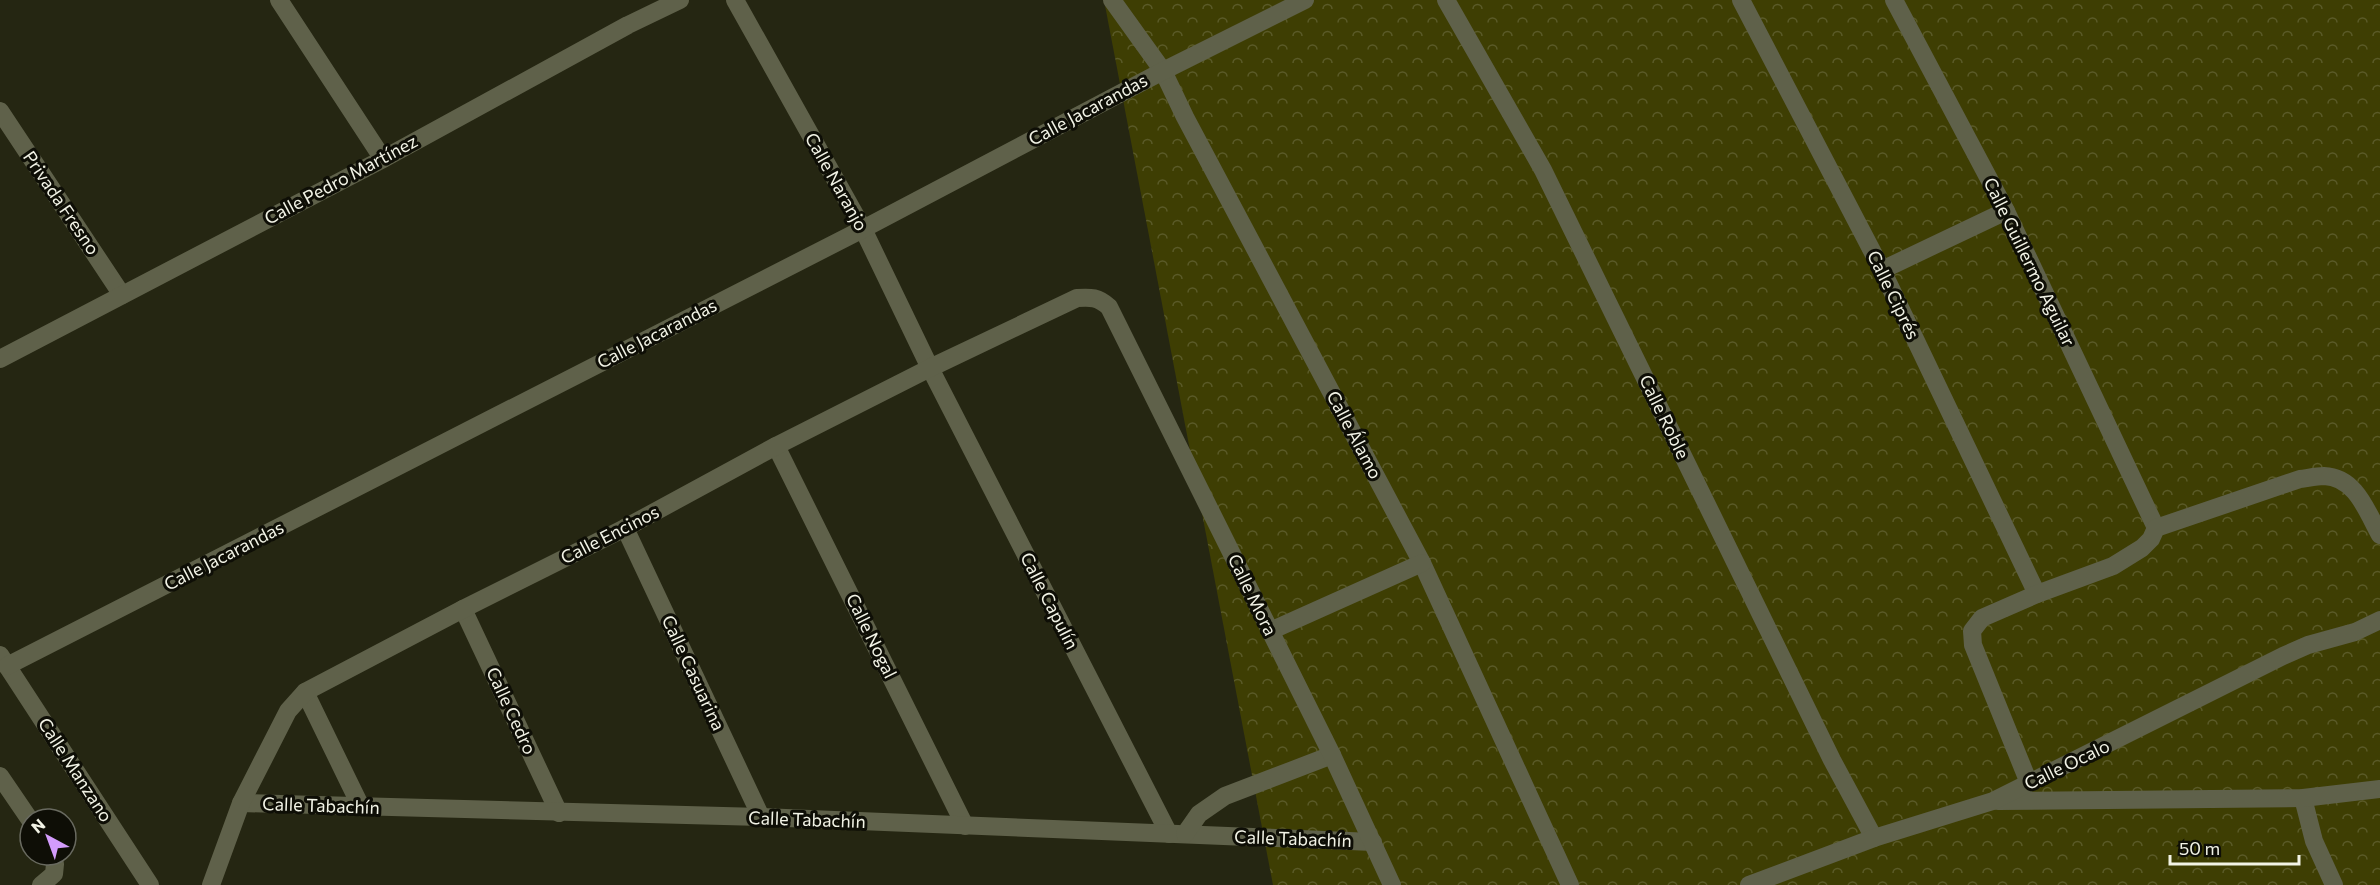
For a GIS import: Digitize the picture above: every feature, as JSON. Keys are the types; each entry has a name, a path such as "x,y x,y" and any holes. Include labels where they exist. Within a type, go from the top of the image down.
{"street":[{"path":"279,0 383,159"},
{"name":"Calle Pedro Martínez","path":"0,359 383,159 680,0"},
{"name":"Calle Naranjo","path":"735,0 863,229 930,368"},
{"name":"Calle Álamo","path":"1112,0 1163,70 1185,117 1422,563 1570,885"},
{"name":"Calle Jacarandas","path":"4,661 863,229 1163,70 1305,0"},
{"name":"Calle Roble","path":"1446,0 1543,170 1832,760 1874,838"},
{"name":"Calle Ciprés","path":"1741,0 1882,270 2037,594"},
{"name":"Calle Guillermo Aguilar","path":"1894,0 2006,211 2156,528"},
{"name":"Privada Fresno","path":"0,111 122,295"},
{"path":"1882,270 2006,211"},
{"name":"Calle Encinos","path":"211,885 241,803 288,711 306,692 930,368 1077,298 1101,299 1108,307"},
{"name":"Calle Mora","path":"1108,307 1332,755 1392,885"},
{"name":"Calle Capulín","path":"930,368 1177,834"},
{"name":"Calle Nogal","path":"776,446 965,826"},
{"path":"2029,783 1973,645 1972,631 1983,618 2037,594 2113,566 2142,548 2151,539 2156,528 2300,479 2325,476 2346,483 2356,492 2380,535"},
{"name":"Calle Casuarina","path":"625,528 761,817"},
{"path":"1270,631 1422,563"},
{"name":"Calle Cedro","path":"463,609 559,813"},
{"name":"Calle Ocalo","path":"1749,885 1874,838 1993,801 2283,656 2308,645 2355,632 2378,622"},
{"name":"Calle Manzano","path":"4,661 150,885"},
{"path":"306,692 360,807"},
{"path":"1177,834 1199,814 1225,796 1332,755"},
{"path":"0,776 21,807"},
{"path":"1993,801 2303,798 2380,789"},
{"path":"2303,798 2314,841 2334,885"},
{"name":"Calle Tabachín","path":"241,803 761,817 1373,842"}],"green space":[{"path":"1104,0 2380,0 2380,885 1273,885"}]}
